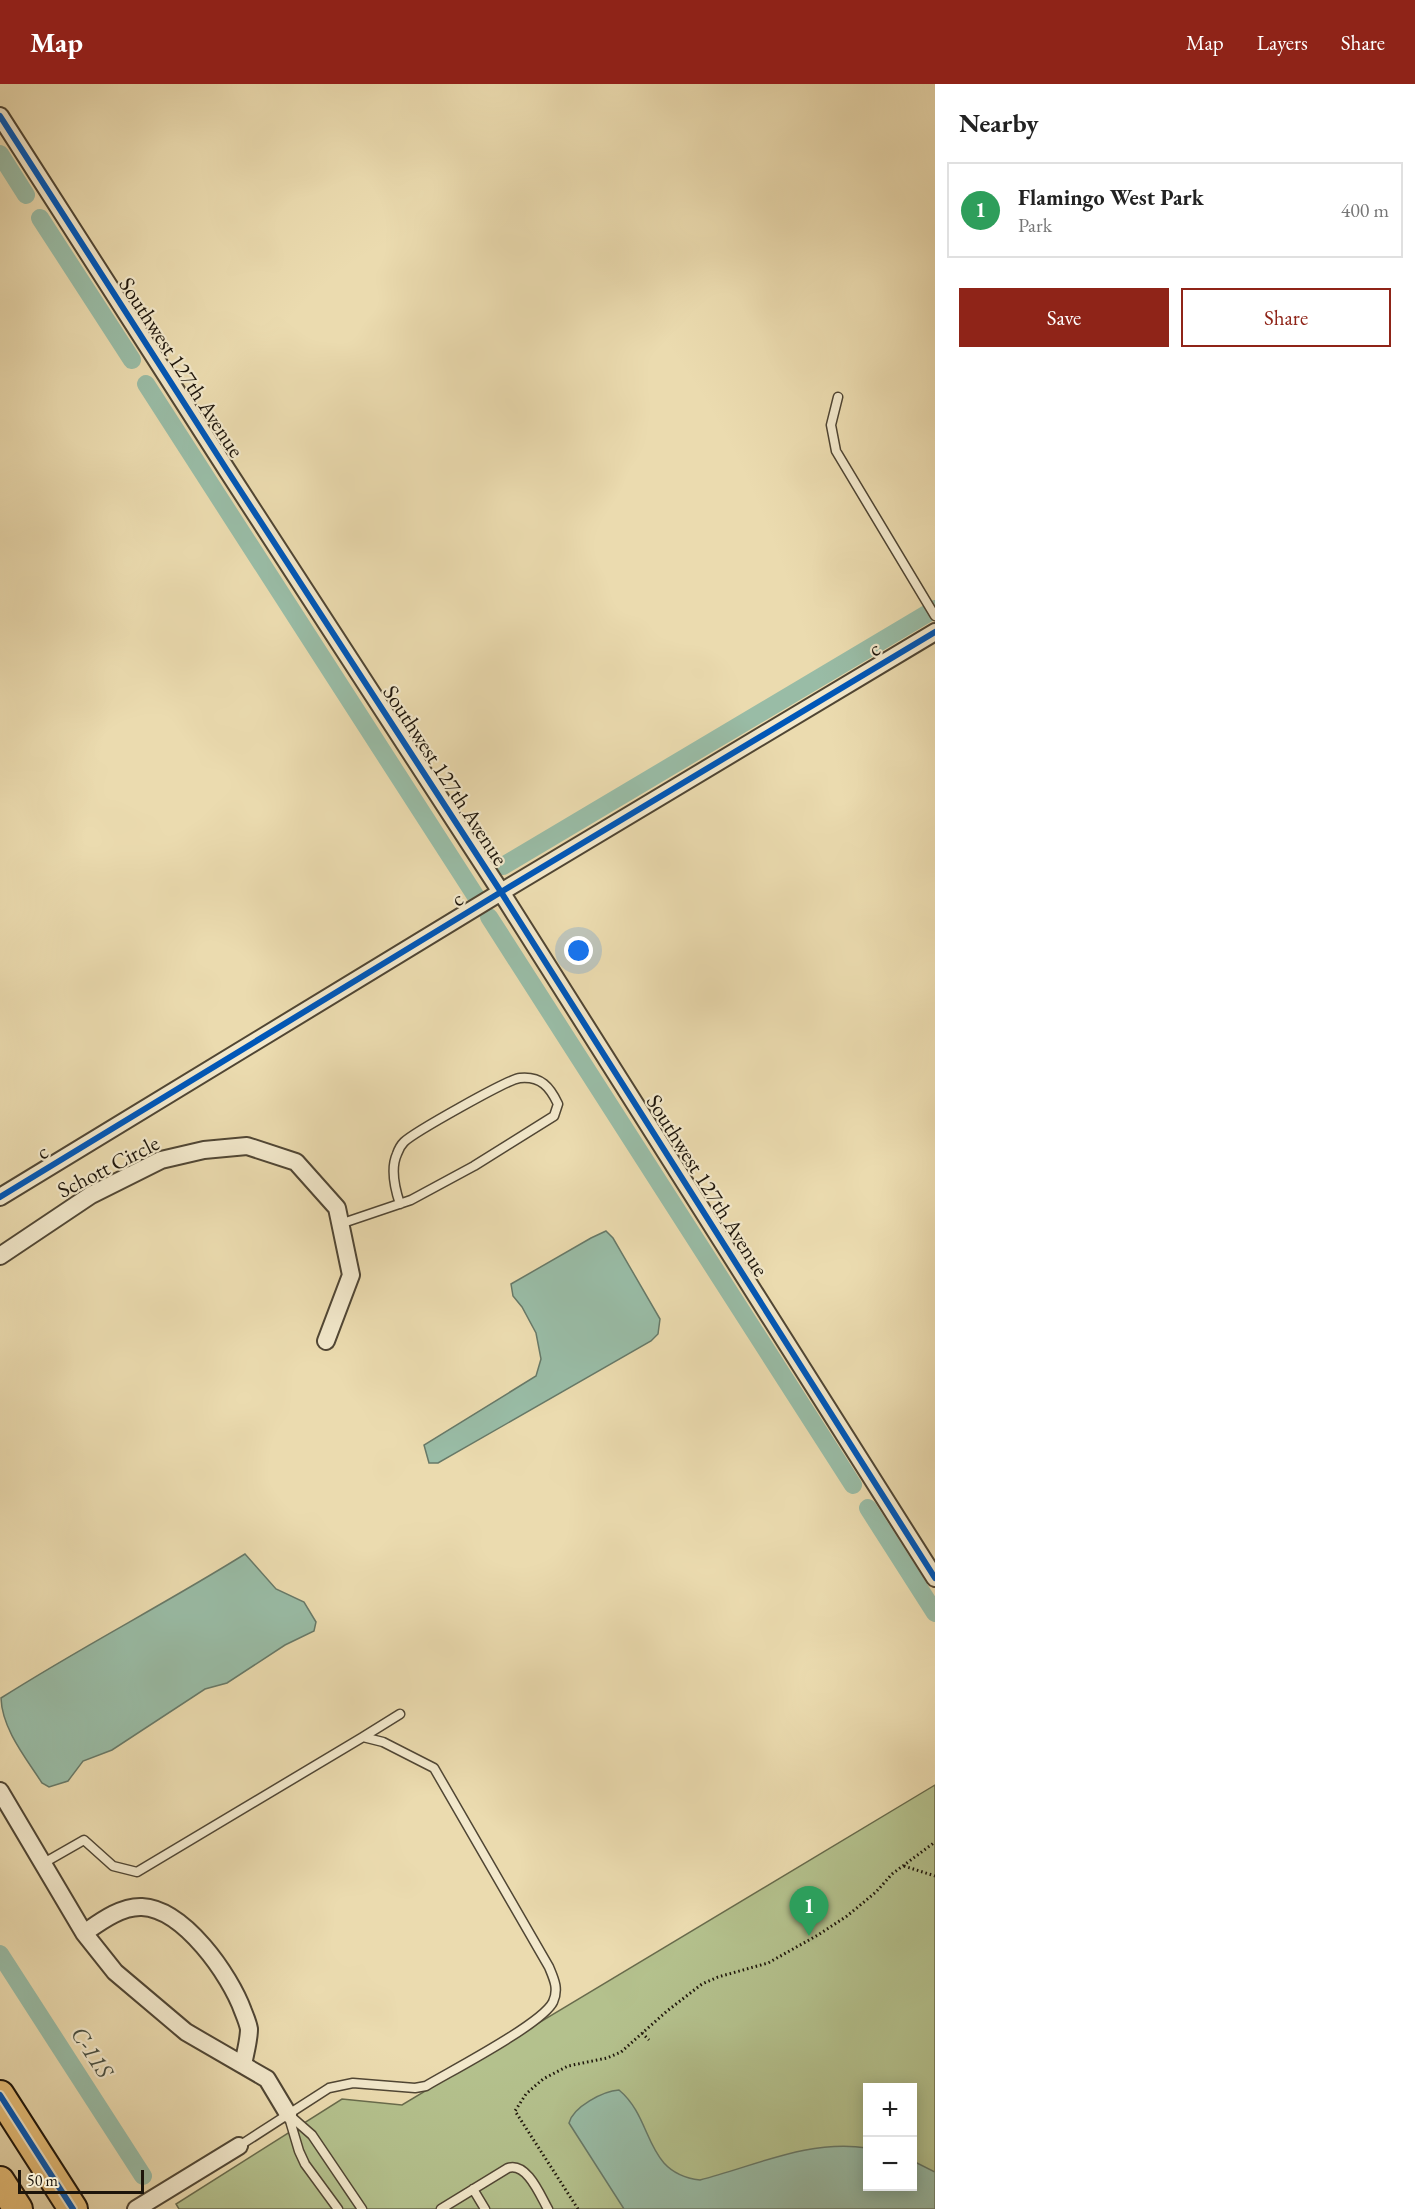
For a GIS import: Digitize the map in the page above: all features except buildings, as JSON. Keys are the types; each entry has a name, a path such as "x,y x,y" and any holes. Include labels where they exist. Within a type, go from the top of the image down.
{"highway":[{"path":"0,2096 73,2209"},
{"path":"0,2181 18,2209"}],"street":[{"name":"Southwest 127th Avenue","path":"0,116 501,892 935,1578"},
{"name":"c","path":"0,1197 501,892 935,632"},
{"name":"Schott Circle","path":"0,1256 91,1195 161,1160 204,1150 247,1146 296,1162 337,1208 351,1275 326,1341"},
{"path":"0,1791 84,1933 115,1972 186,2032 267,2079 288,2114"},
{"path":"84,1933 112,1916 140,1907 161,1911 192,1936 227,1976 237,1995 249,2028 243,2065"},
{"path":"136,2209 239,2146"}],"lane":[{"path":"838,397 831,424 836,451 935,616"},
{"path":"340,1224 400,1204 411,1200 474,1166 554,1116 558,1104 551,1088 539,1080 519,1078 470,1101 404,1142 396,1156 394,1169 395,1187 400,1204"},
{"path":"42,1864 84,1840 113,1866 137,1872 400,1714"},
{"path":"239,2146 329,2088 365,2083 415,2088 426,2086 530,2024 552,2004 556,1984 549,1967 434,1768 383,1742 363,1737"},
{"path":"288,2114 304,2164 338,2209"},
{"path":"288,2114 312,2135 362,2209"},
{"path":"441,2209 515,2166 526,2173 548,2209"},
{"path":"473,2189 486,2209"}],"path":[{"path":"578,2209 515,2111 526,2094 543,2079 568,2066 607,2058 621,2052 702,1984 718,1977 768,1963 818,1935 861,1905 892,1874 935,1842"},
{"path":"904,1866 935,1876"},
{"path":"642,2033 649,2040"}],"shaded area":[{"path":"606,1231 613,1238 660,1319 658,1334 651,1341 438,1463 429,1463 424,1445 536,1376 541,1359 536,1333 522,1307 513,1296 511,1284"},
{"path":"245,1554 276,1589 304,1602 316,1622 314,1631 285,1645 227,1683 205,1689 112,1750 83,1761 68,1781 49,1787 42,1783 10,1732 2,1710 1,1698"},
{"path":"935,1785 935,2209 179,2209 176,2204 342,2099 402,2105"},
{"path":"619,2090 630,2102 659,2156 668,2167 682,2175 700,2180 803,2150 845,2146 863,2148 863,2191 917,2191 917,2163 935,2172 935,2209 624,2209 569,2123 582,2106 612,2091"}],"waterway":[{"path":"0,154 26,195"},
{"path":"40,218 132,360"},
{"path":"146,384 475,895"},
{"path":"503,866 935,609"},
{"path":"489,917 853,1485"},
{"path":"868,1508 935,1613"},
{"name":"C-11S","path":"0,1954 143,2176"}],"cycle path":[{"path":"0,116 501,892 935,1578"},
{"path":"0,1197 501,892 935,632"},
{"path":"0,2095 73,2209"}],"place":[{"name":"Flamingo West Park","path":"809,1936"}]}
